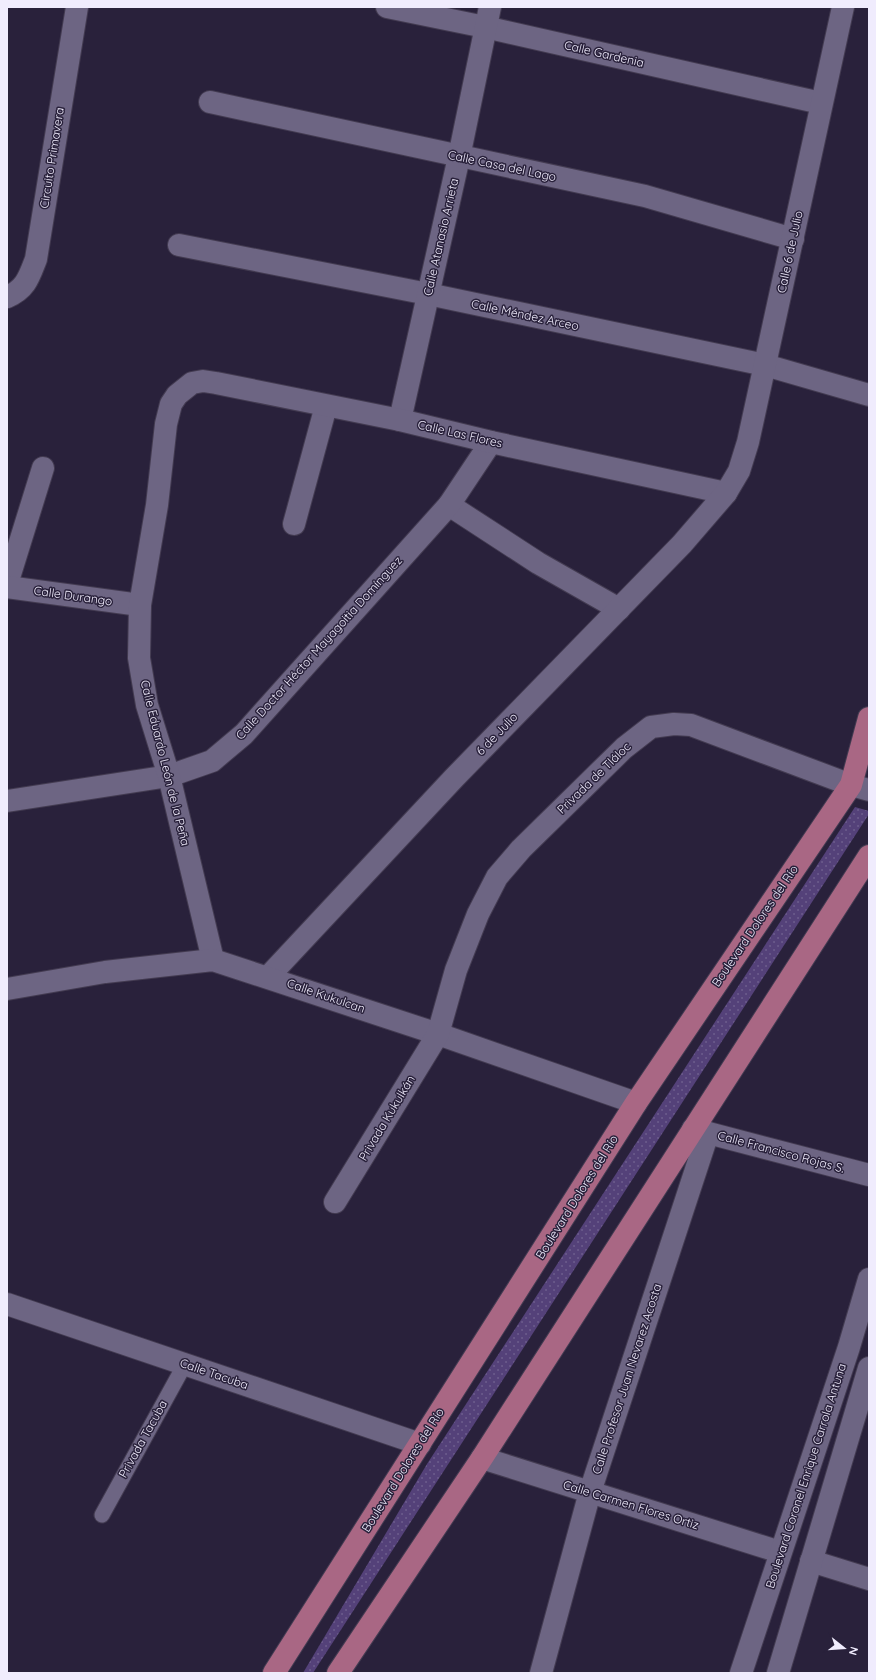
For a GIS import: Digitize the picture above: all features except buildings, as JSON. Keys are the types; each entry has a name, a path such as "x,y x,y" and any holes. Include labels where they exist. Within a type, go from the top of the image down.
{"main road":[{"name":"Boulevard Dolores del Río","path":"274,1673 636,1103 860,787 869,718"},
{"path":"338,1673 700,1131 869,856"}],"street":[{"name":"Circuito Primavera","path":"7,297 18,292 28,278 36,259 77,7"},
{"name":"Calle Gardenia","path":"387,7 488,17 821,103"},
{"name":"Calle 6 de Julio","path":"726,493 739,471 748,442 843,7"},
{"name":"Calle Atanasio Arrieta","path":"400,420 459,157 488,17"},
{"name":"Calle Casa del Lago","path":"210,102 645,196 793,239"},
{"name":"Calle Méndez Arceo","path":"179,245 428,294 765,365 869,395"},
{"name":"Calle Las Flores","path":"192,383 203,381 216,383 400,420 491,442 726,493"},
{"name":"Calle Eduardo León de la Peña","path":"192,383 177,394 171,404 166,424 157,505 140,605 139,658 147,705 169,776 213,960"},
{"path":"294,524 326,406"},
{"name":"Calle Doctor Héctor Mayagoitia Domínguez","path":"7,801 169,776 212,761 244,734 449,505 491,442"},
{"path":"7,586 43,468"},
{"name":"6 de Julio","path":"268,977 454,778 682,544 726,493"},
{"path":"449,505 538,563 619,609"},
{"name":"Calle Durango","path":"7,586 140,605"},
{"name":"Privada de Tláloc","path":"438,1034 456,970 478,914 497,877 521,849 619,753 651,727 674,724 691,725 860,787"},
{"name":"Calle Kukulcan","path":"7,989 105,972 213,960 438,1034 636,1103"},
{"name":"Privada Kukulkán","path":"335,1202 438,1034"},
{"name":"Calle Francisco Rojas S.","path":"700,1131 869,1175"},
{"name":"Calle Profesor Juan Nevarez Acosta","path":"541,1673 590,1492 700,1131"},
{"name":"Boulevard Coronel Enrique Carrola Antuna","path":"741,1673 849,1347 869,1279"},
{"name":"Calle Tacuba","path":"7,1304 420,1444"},
{"path":"778,1673 869,1368"},
{"name":"Calle Carmen Flores Ortiz","path":"482,1458 780,1552"},
{"path":"811,1561 869,1579"}],"lane":[{"name":"Privada Tacuba","path":"102,1515 185,1364"}],"shaded area":[{"path":"855,807 869,811 869,814 313,1673 303,1673 427,1464"}]}
